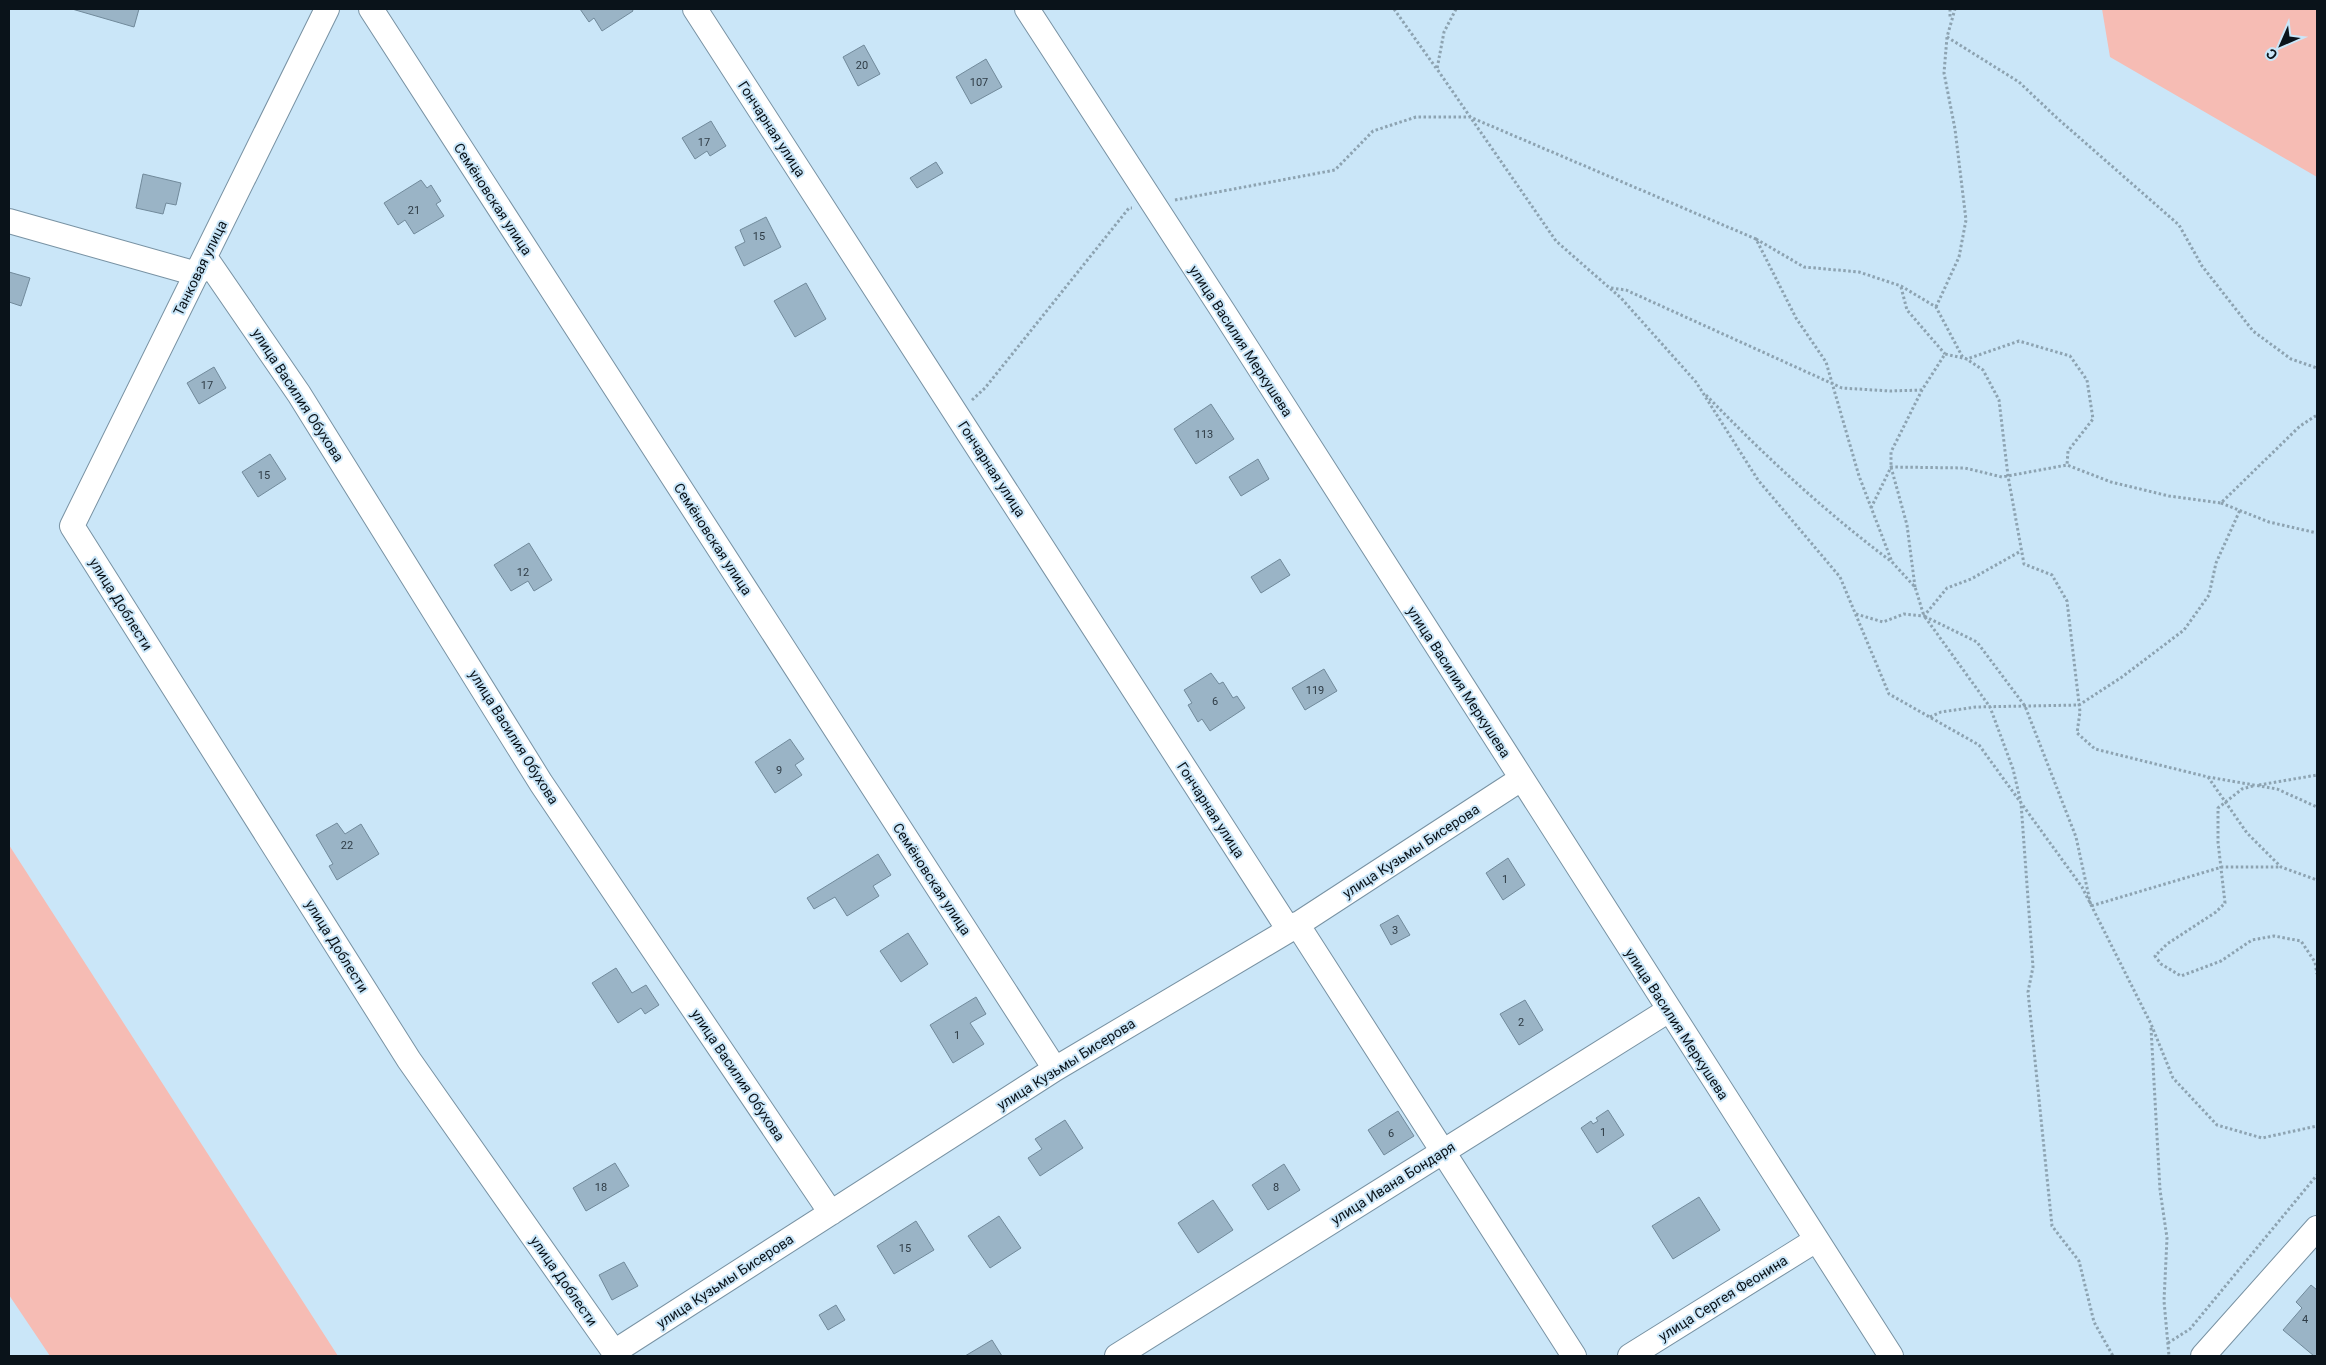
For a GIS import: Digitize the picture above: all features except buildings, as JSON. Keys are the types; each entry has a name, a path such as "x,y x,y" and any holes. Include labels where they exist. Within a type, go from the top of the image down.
{"street":[{"name":"Танковая улица","path":"72,526 327,9"},
{"name":"Семёновская улица","path":"371,9 1055,1069"},
{"name":"Гончарная улица","path":"695,9 1293,927 1444,1151 1574,1356"},
{"name":"улица Василия Меркушева","path":"1027,9 1223,311 1891,1356"},
{"path":"9,221 201,265"},
{"name":"улица Василия Обухова","path":"201,265 299,394 541,783 831,1213"},
{"name":"улица Доблести","path":"72,526 409,1060 615,1354"},
{"name":"улица Кузьмы Бисерова","path":"615,1354 1055,1069 1293,927 1521,779"},
{"name":"улица Ивана Бондаря","path":"1117,1356 1669,1010"},
{"path":"2203,1356 2317,1228"},
{"name":"улица Сергея Феонина","path":"1630,1356 1816,1240"}],"path":[{"path":"1394,9 1556,241 1621,298 1700,389 1766,457 1804,492 1892,562 1915,587"},
{"path":"1436,69 1444,32 1456,9"},
{"path":"1950,9 1950,22"},
{"path":"1936,307 1959,257 1966,220 1954,129 1944,73 1947,37 1955,9"},
{"path":"1947,37 2019,82 2057,118 2179,225 2202,266 2253,331 2291,360 2317,368"},
{"path":"1470,117 1756,239 1804,267 1859,272 1901,286 1936,307 1962,356 1983,370 1999,400 2008,476 2024,564 2052,575 2068,601 2079,705 2077,733 2095,750 2208,777 2277,789 2317,807"},
{"path":"1756,239 1796,318 1826,362 1859,476 1892,562"},
{"path":"1901,286 1907,310 1945,354 1968,359 2019,341 2070,356 2087,380 2093,419 2068,451 2067,465"},
{"path":"1610,288 1626,290 1842,388 1890,391 1922,390"},
{"path":"1945,354 1922,390 1891,452 1891,467 1907,525 1915,587 1924,616 1990,707 2013,769 2021,803 2032,967 2028,992 2052,1226 2079,1261 2094,1322 2113,1356"},
{"path":"1700,389 1758,480 1840,578 1889,694 1979,745 2082,887 2151,1024 2173,1078 2217,1126 2262,1138 2317,1126"},
{"path":"2221,503 2300,426 2317,415"},
{"path":"1891,467 1964,468 2002,477 2067,465 2111,482 2169,496 2221,503 2269,522 2317,533"},
{"path":"1871,508 1891,467"},
{"path":"1930,717 1940,712 1990,707 2079,705 2122,677 2184,630 2209,595 2216,563 2240,510"},
{"path":"1924,616 1947,588 1971,580 2021,550"},
{"path":"1856,614 1883,622 1904,614 1924,616 1977,642 2025,706 2076,837 2091,906"},
{"path":"2317,775 2242,789 2218,808 2218,842 2225,902 2216,912 2167,944 2155,956 2161,964 2181,976 2222,961 2252,940 2274,936 2302,941 2315,962 2317,974"},
{"path":"2208,777 2247,833 2281,867"},
{"path":"2091,906 2222,867 2281,867 2317,880"},
{"path":"2151,1024 2160,1190 2167,1238 2164,1301 2169,1356"},
{"path":"2168,1343 2190,1329 2317,1174"}],"shaded area":[{"path":"2102,9 2317,9 2317,177 2110,57"},
{"path":"9,845 338,1356 50,1356 9,1295"}]}
